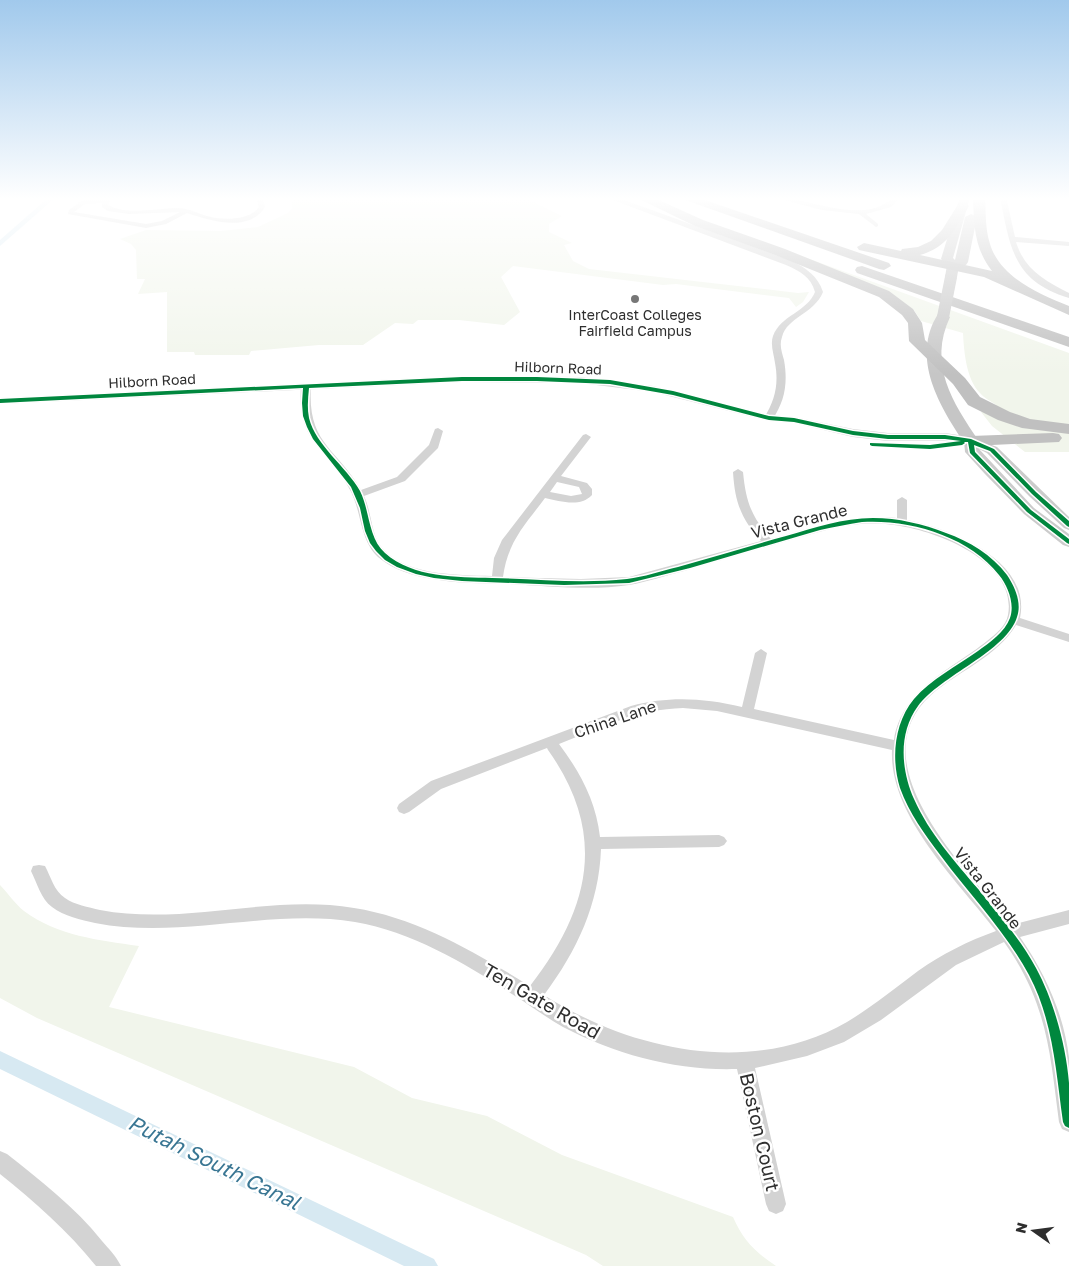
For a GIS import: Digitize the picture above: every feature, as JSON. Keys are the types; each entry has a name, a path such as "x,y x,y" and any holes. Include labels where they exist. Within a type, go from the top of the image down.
{"highway":[{"path":"790,256 884,294 908,312 915,322 917,341 959,381 974,401 983,407 1028,424 1069,429"},
{"path":"821,256 878,276 905,292 1065,348"},
{"path":"853,256 1069,330"},
{"path":"897,256 952,271 987,274 1015,284"},
{"path":"989,256 993,264 1015,284 1037,298 1069,312"},
{"path":"971,441 1069,437"}],"main road":[{"path":"948,256 947,259 952,271 943,317 936,326 933,343 934,357 944,397 971,441 972,452 1029,510 1069,542"},
{"path":"952,271 962,262 963,256"},
{"path":"971,441 992,450 1019,479 1069,526"}],"street":[{"path":"769,256 804,270 814,280 820,292 814,304 790,319 778,333 776,344 782,390 776,408 769,418"},
{"path":"1017,256 1022,265 1040,280 1069,296"},
{"name":"Hilborn Road","path":"0,401 489,378 587,380 653,389 769,418 790,428 872,444 930,447 951,446 971,441"},
{"name":"Vista Grande","path":"306,386 305,410 308,425 314,439 349,478 359,494 368,533 378,551 399,565 424,574 454,579 596,583 629,581 845,523 874,520 902,523 950,536 975,550 993,564 1007,581 1012,591 1014,601 1013,620 1002,636 932,686 917,702 905,720 899,746 901,773 910,804 932,839 1007,933 1034,973 1051,1015 1057,1040 1069,1122"},
{"path":"359,494 383,487 401,478 434,446 438,431"},
{"path":"497,580 500,558 508,540 586,437"},
{"path":"738,472 741,502 745,514 770,543"},
{"path":"543,494 570,500 581,499 587,494 588,489 583,485 555,478"},
{"path":"902,500 902,523"},
{"path":"1013,620 1068,638"},
{"path":"748,712 762,653"},
{"name":"China Lane","path":"404,808 436,785 631,711 658,703 687,702 748,712 899,746"},
{"path":"532,997 559,961 578,926 592,884 594,842 587,807 574,777 550,742"},
{"path":"594,842 720,841"},
{"name":"Ten Gate Road","path":"39,871 55,900 76,911 112,921 154,923 306,910 357,916 390,924 438,941 568,1020 611,1040 669,1056 714,1061 744,1060 785,1054 828,1040 864,1022 935,969 978,944 1037,924 1069,917"},
{"name":"Boston Court","path":"744,1060 776,1204"},
{"path":"0,1161 44,1196 81,1231 110,1266"}],"shaded area":[{"path":"136,256 570,256 573,261 589,269 798,293 809,292 803,302 796,307 789,298 676,284 663,285 513,266 501,277 520,312 504,325 459,320 418,320 413,324 395,323 363,345 319,345 251,351 249,355 195,355 194,352 167,352 167,292 138,294 145,279 137,279"},
{"path":"800,256 1069,353 1069,452 1025,452 992,426 981,412 996,405 982,395 975,387 967,364 963,333 921,321 914,310"},
{"path":"0,885 24,911 51,926 79,936 139,946 109,1007 354,1067 412,1098 487,1116 562,1155 733,1217 750,1245 776,1266 603,1266 586,1255 37,1018 0,998"}],"waterway":[{"name":"Putah South Canal","path":"0,1060 427,1266"}],"cycle path":[{"path":"0,401 462,379 537,379 610,382 673,393 769,418 794,420 853,433 888,437 945,437 971,441 992,450 1069,525"},
{"path":"306,386 306,416 310,427 315,437 354,487 363,508 373,543 387,558 419,573 462,579 564,582 629,581 829,526 862,520 906,523 938,532 966,544 981,553 994,565 1005,578 1012,593 1015,607 1013,620 1007,630 997,640 939,681 917,701 907,717 901,736 899,756 901,775 910,801 923,825 1015,944 1041,987 1053,1024 1061,1063 1069,1122"},
{"path":"971,441 972,452 990,471 1029,511 1069,542"},
{"path":"872,444 930,447 962,443"}],"place":[{"name":"InterCoast Colleges Fairfield Campus","path":"635,299"}]}
